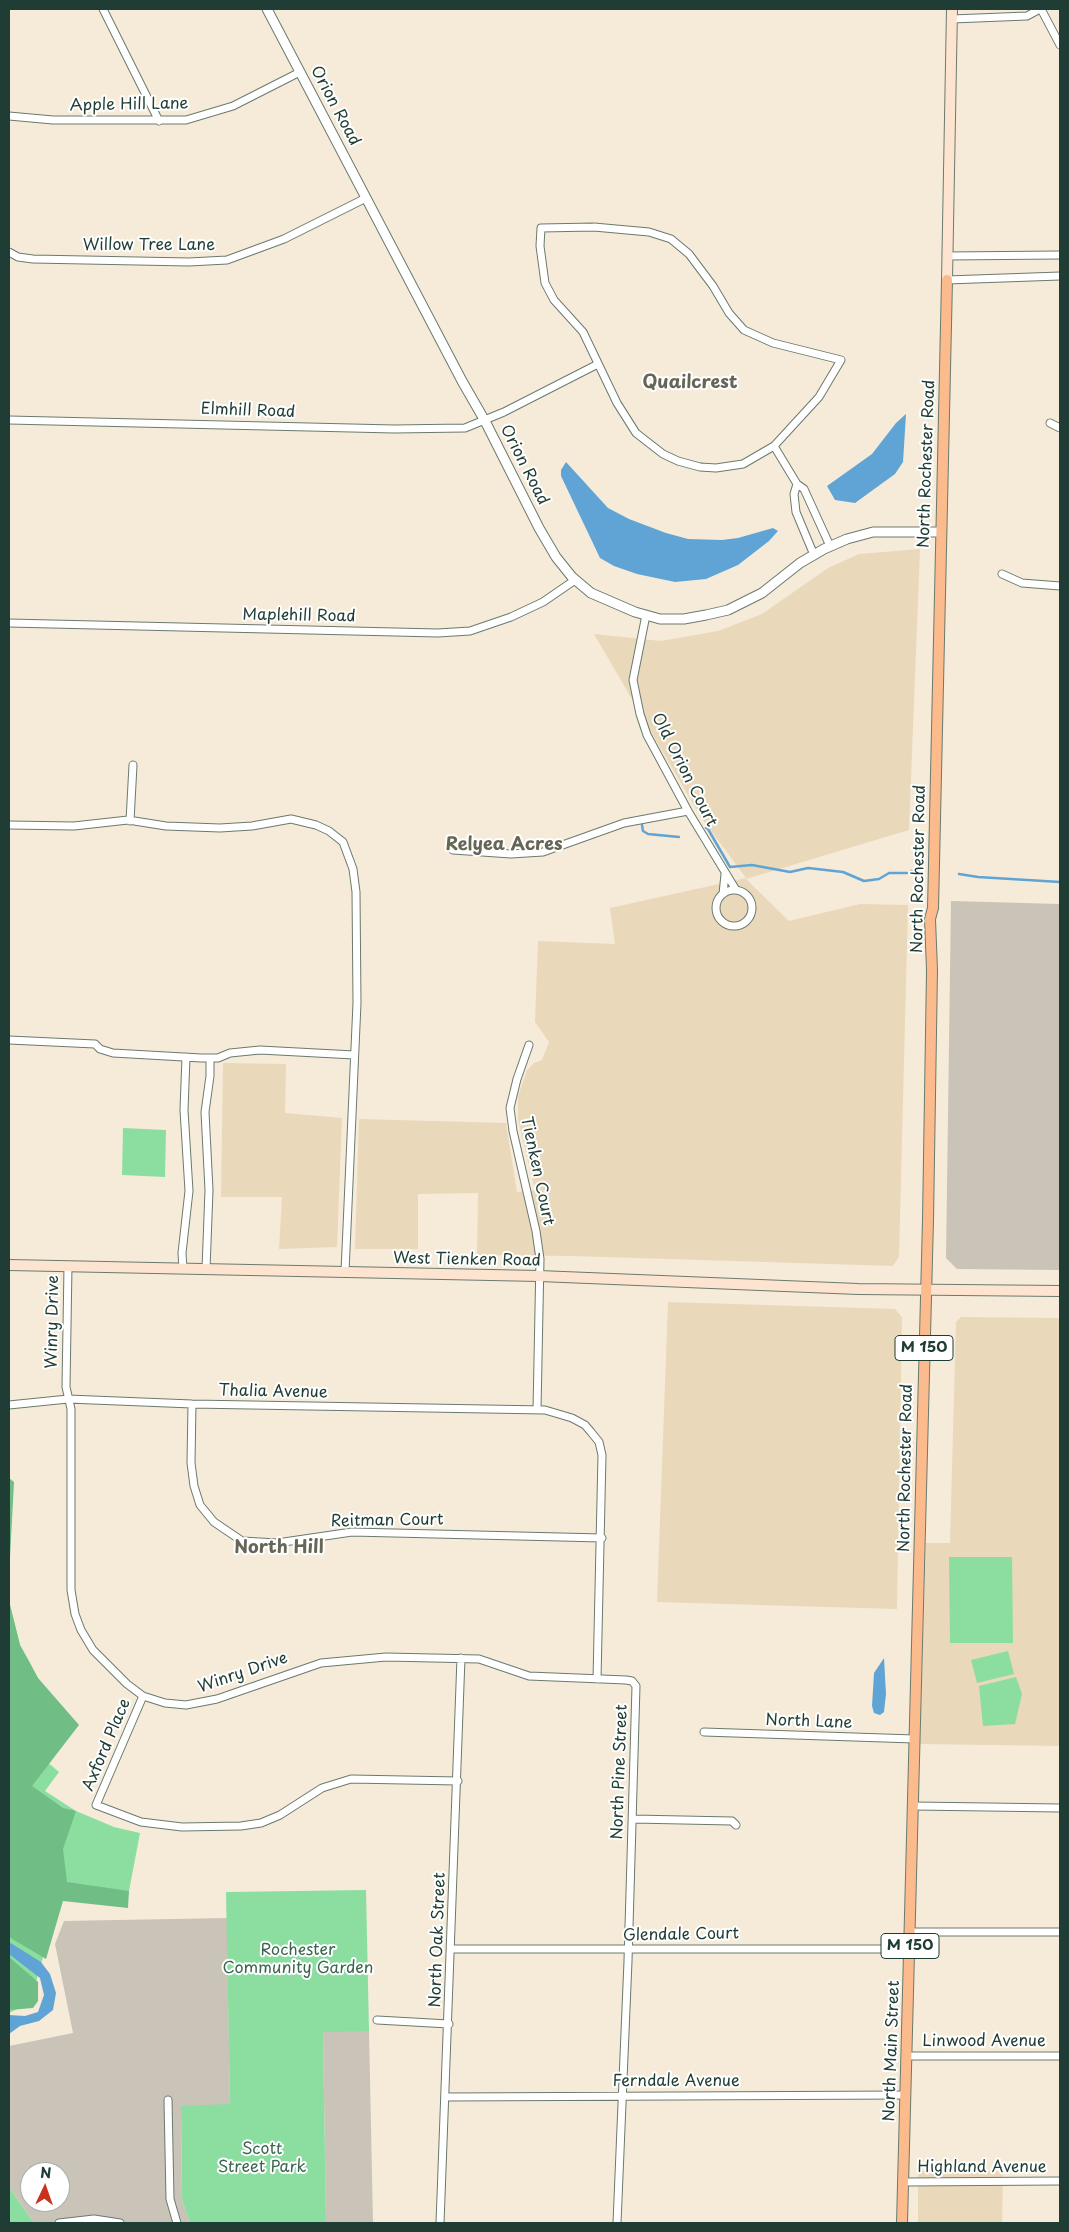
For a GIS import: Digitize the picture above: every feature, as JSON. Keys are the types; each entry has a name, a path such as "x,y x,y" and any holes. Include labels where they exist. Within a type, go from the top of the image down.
{"main road":[{"name":"North Rochester Road","path":"914,1734 932,970 930,919 933,908 952,14"},
{"name":"West Tienken Road","path":"9,1265 540,1276 925,1290 1060,1291"},
{"name":"North Main Street","path":"902,2223 914,1806 914,1734"}],"street":[{"path":"103,9 159,120"},
{"name":"Orion Road","path":"267,9 462,381 485,421 539,528 556,556 575,580 591,593 646,615 660,618 684,619 728,610 762,593 814,555 847,539 873,532 940,532"},
{"path":"952,14 1027,16 1041,9 1060,45"},
{"name":"Apple Hill Lane","path":"9,116 53,120 186,120 218,112 300,72"},
{"name":"Willow Tree Lane","path":"9,252 18,257 33,259 189,262 227,260 284,239 366,198"},
{"path":"541,228 629,229 649,232 671,239 689,254 713,286 729,313 744,330 773,343 841,360 819,397 774,446 754,459 732,466 700,467 678,462 647,444 636,433 617,403 598,364 583,332 548,290 540,246 541,228"},
{"path":"947,256 1060,256"},
{"path":"947,280 1060,276"},
{"name":"Elmhill Road","path":"9,420 394,429 466,428 485,421 598,364"},
{"path":"1050,423 1060,428"},
{"path":"774,446 796,484 804,489 830,546"},
{"path":"796,484 794,494 796,512 814,555"},
{"path":"1002,574 1022,583 1060,586"},
{"name":"Maplehill Road","path":"9,623 438,633 470,631 511,617 543,602 575,580"},
{"name":"Old Orion Court","path":"646,615 634,668 634,695 647,735 688,811 736,890"},
{"path":"130,821 133,765"},
{"path":"453,850 494,854 543,852 624,823 688,811"},
{"path":"9,825 74,826 112,820 166,826 211,828 252,826 291,819 316,825 329,831 343,842 353,869 356,892 357,1003 345,1272"},
{"path":"723,894 736,890 746,895 752,906 750,917 742,924 726,924 718,916 716,904 723,894 725,874"},
{"path":"9,1040 95,1044 100,1049 113,1054 210,1058 230,1053 260,1050 354,1054"},
{"name":"Tienken Court","path":"530,1045 517,1079 510,1108 513,1131 536,1231 540,1276"},
{"path":"183,1269 182,1253 189,1191 184,1110 186,1057"},
{"path":"206,1269 209,1190 205,1112 210,1076 210,1058"},
{"name":"Winry Drive","path":"68,1266 66,1388 71,1409 71,1590 75,1614 81,1630 93,1650 109,1668 143,1696 165,1703 186,1705 217,1698 301,1668 330,1662 386,1657 484,1660 529,1676 597,1678"},
{"path":"540,1276 537,1410 558,1413 584,1424 598,1442 602,1455 602,1538 597,1678"},
{"name":"Thalia Avenue","path":"9,1405 68,1399 192,1404 537,1410"},
{"name":"Reitman Court","path":"192,1404 191,1463 194,1486 200,1505 214,1522 228,1533 242,1540 277,1543 352,1532 602,1538"},
{"name":"North Oak Street","path":"440,2223 449,2024 461,1658"},
{"name":"North Pine Street","path":"597,1678 632,1681 636,1686 633,1818 617,2223"},
{"name":"Axford Place","path":"143,1696 96,1805 117,1815 160,1825 182,1827 241,1826 261,1822 280,1815 322,1788 351,1779 458,1781"},
{"name":"North Lane","path":"704,1732 914,1734"},
{"path":"914,1806 1060,1808"},
{"path":"633,1818 732,1821 736,1825"},
{"path":"910,1932 1060,1932"},
{"name":"Glendale Court","path":"451,1949 910,1949"},
{"path":"377,2020 449,2024"},
{"name":"Linwood Avenue","path":"907,2056 1060,2056"},
{"name":"Ferndale Avenue","path":"446,2097 906,2095"},
{"path":"168,2100 170,2199 176,2223"},
{"name":"Highland Avenue","path":"904,2182 1060,2181"},
{"path":"59,2223 94,2219 120,2223"}],"shaded area":[{"path":"920,549 909,830 746,879 789,921 860,904 908,905 899,1257 893,1266 572,1256 477,1255 478,1193 418,1194 418,1249 355,1249 359,1119 506,1123 517,1192 535,1190 518,1120 518,1096 527,1070 534,1063 542,1060 549,1042 535,1022 538,941 615,944 610,908 746,878 700,816 594,634 661,641 718,631 762,614 828,568 859,554"},
{"path":"951,901 1060,904 1060,1270 957,1269 946,1258"},
{"path":"223,1063 286,1064 285,1113 342,1118 337,1247 279,1249 282,1197 221,1197"},
{"path":"668,1302 895,1309 902,1317 897,1609 657,1602"},
{"path":"961,1317 1060,1318 1060,1746 920,1744 926,1543 950,1543 956,1322"},
{"path":"227,1918 230,2105 181,2107 182,2200 190,2223 34,2223 26,2212 70,2212 70,2162 20,2162 20,2203 9,2187 9,2046 73,2033 55,1944 64,1921"},
{"path":"323,2031 369,2031 373,2223 326,2223"},
{"path":"918,2171 1003,2171 1002,2223 918,2223"}],"green space":[{"path":"123,1128 166,1130 165,1177 122,1175"},
{"path":"9,1478 14,1482 9,1577"},
{"path":"949,1557 1012,1557 1013,1643 950,1643"},
{"path":"9,1601 20,1645 38,1678 78,1724 45,1760 59,1772 45,1791 76,1811 114,1827 140,1833 129,1891 43,1891 45,1950 30,2003 9,2013"},
{"path":"9,1601 20,1645 38,1678 79,1725 32,1786 63,1808 76,1811 63,1849 67,1882 129,1891 128,1908 63,1901 46,1959 9,1937"},
{"path":"1008,1651 1014,1674 977,1683 971,1660"},
{"path":"1016,1677 1022,1694 1015,1724 983,1726 979,1686"},
{"path":"366,1890 369,2031 323,2032 326,2223 190,2223 182,2200 181,2106 230,2104 226,1892"},
{"path":"9,1957 38,1982 38,2001 33,2008 9,2010"},
{"path":"9,2187 20,2203 20,2212 26,2212 34,2223 9,2223"}],"water":[{"path":"906,414 903,462 895,474 855,503 835,500 827,486 872,454 896,423"},
{"path":"566,462 608,508 629,519 666,533 688,539 722,540 738,538 773,528 778,531 769,541 738,565 706,579 675,582 637,574 614,566 600,558 561,476 561,470"},
{"path":"884,1658 886,1694 884,1712 880,1715 874,1713 872,1706 874,1673"},
{"path":"9,1942 41,1962 50,1974 56,1993 53,2010 39,2021 20,2026 9,2034 9,2015 25,2016 38,2012 44,1995 40,1978 9,1954"}],"waterway":[{"path":"642,825 643,831 648,834 679,837"},
{"path":"706,828 730,867 752,865 790,872 808,868 843,872 864,881 879,879 889,873 907,873"},
{"path":"911,871 916,871"},
{"path":"959,874 1060,882"}],"district":[{"name":"Quailcrest","path":"690,383"},
{"name":"Relyea Acres","path":"504,845"},
{"name":"North Hill","path":"279,1548"}],"park label":[{"name":"Rochester Community Garden","path":"298,1960"},
{"name":"Scott Street Park","path":"262,2159"}]}
